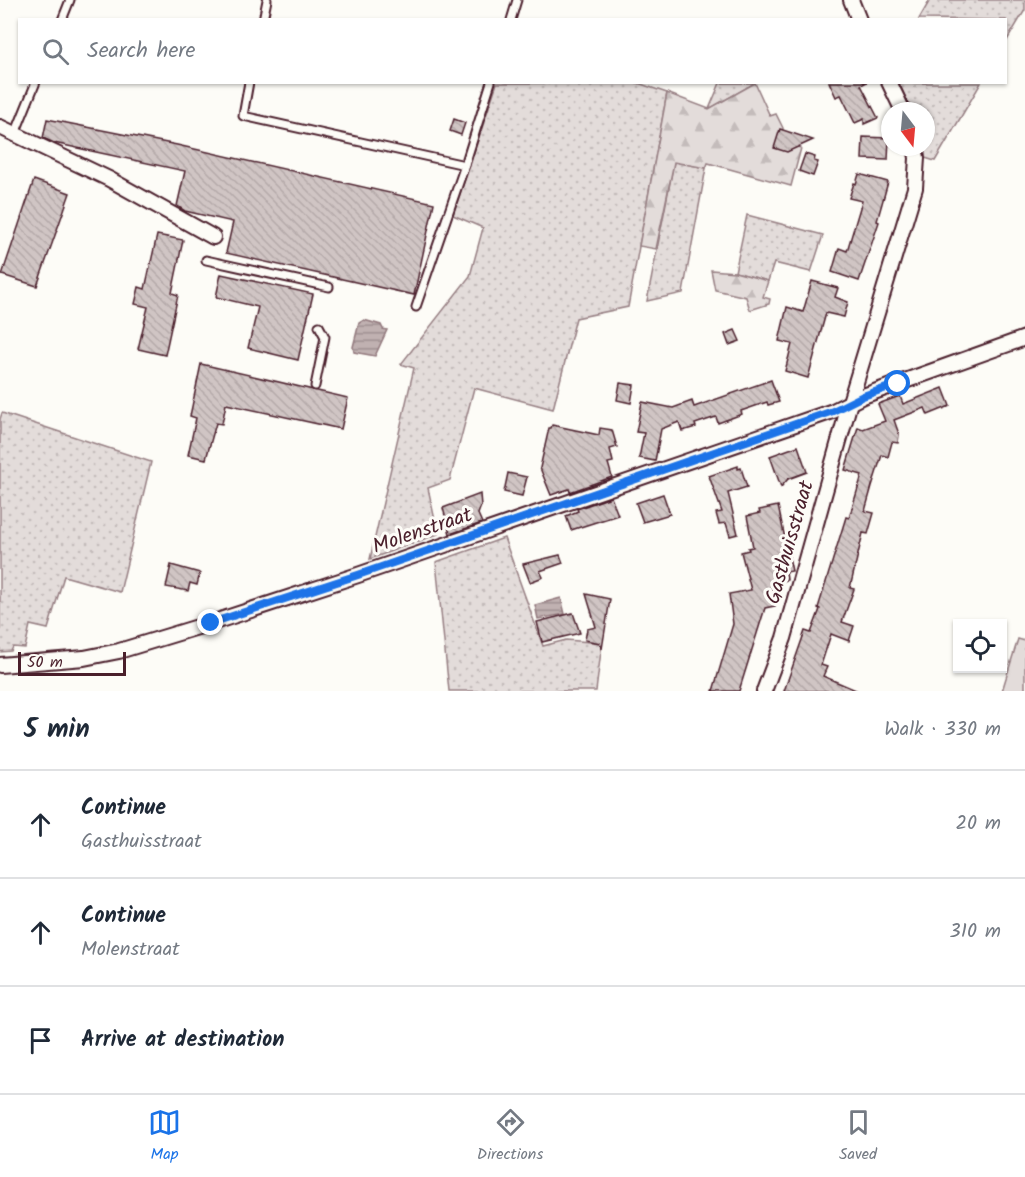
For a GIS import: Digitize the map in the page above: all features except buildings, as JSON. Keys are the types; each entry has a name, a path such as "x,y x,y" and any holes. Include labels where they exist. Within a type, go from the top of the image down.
{"street":[{"path":"851,0 858,18"},
{"path":"890,84 899,102"},
{"path":"0,127 110,178 213,237"},
{"name":"Gasthuisstraat","path":"764,691 784,638 850,402 915,188 917,156"},
{"path":"850,402 1025,338"},
{"name":"Molenstraat","path":"0,665 84,658 119,651 201,626 358,575 833,411 850,402"}],"lane":[{"path":"63,18 70,0"},
{"path":"262,18 267,0"},
{"path":"512,18 517,0"},
{"path":"15,134 35,84"},
{"path":"249,84 243,116 465,165"},
{"path":"416,307 490,84"},
{"path":"206,260 329,287"},
{"path":"315,386 325,337 319,326"}],"green space":[{"path":"930,0 1025,0 1025,10 1007,40 1007,18 920,18"},
{"path":"497,84 641,84 667,93 628,307 576,318 553,409 474,388 450,480 428,488 438,534 370,559 414,368 401,364 470,276 483,228 453,215"},
{"path":"720,84 753,84 709,109"},
{"path":"755,84 770,116 776,114 783,128 780,142 801,148 791,186 708,163 706,168 674,162 656,249 639,246 667,93 709,109"},
{"path":"899,84 980,84 935,161 925,158 925,156 935,156 935,102 908,102"},
{"path":"674,162 706,168 683,293 647,301"},
{"path":"747,215 823,235 811,272 774,263 768,281 735,272"},
{"path":"711,270 735,272 768,281 763,297 770,299 769,304 750,310 746,297 715,290"},
{"path":"2,413 151,462 120,592 64,576 48,629 30,625 25,648 13,647 11,651 0,652 0,419"},
{"path":"504,538 543,646 566,640 602,643 596,691 449,691 436,562"},
{"path":"1018,639 1025,641 1025,691 1002,691"}],"shaded area":[{"path":"364,320 381,325 387,330 375,356 354,352 353,347 359,323"},
{"path":"561,598 565,614 538,619 535,605"}],"route":[{"path":"211,623 358,575 833,411 863,396 898,384"}]}
